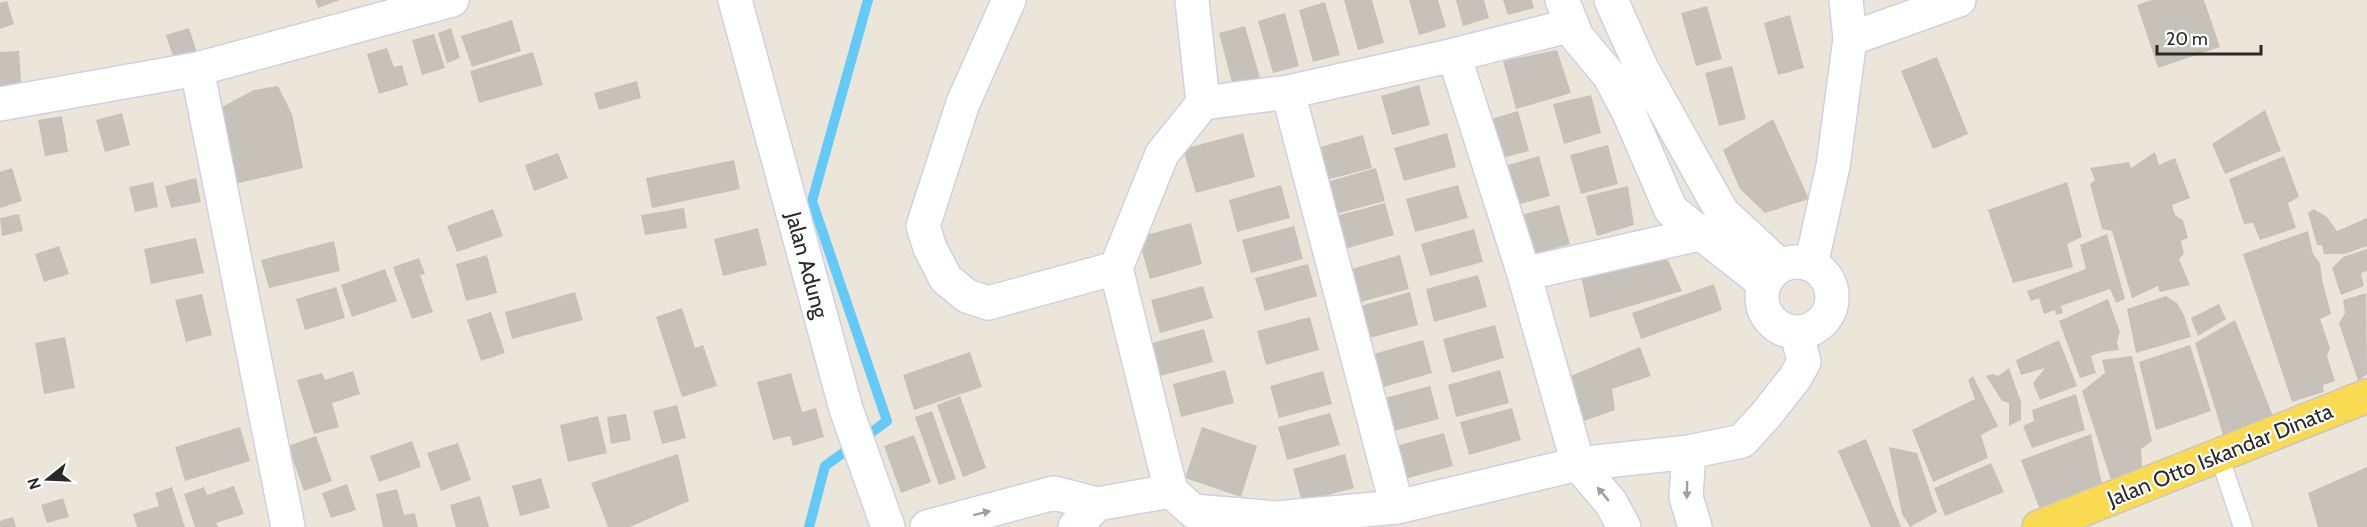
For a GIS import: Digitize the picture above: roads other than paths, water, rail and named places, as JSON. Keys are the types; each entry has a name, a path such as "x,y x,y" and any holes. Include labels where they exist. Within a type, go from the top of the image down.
{"main road":[{"name":"Jalan Otto Iskandar Dinata","path":"2039,527 2367,396"}],"street":[{"path":"0,104 197,69 452,0"},
{"name":"Jalan Adung","path":"735,0 846,409 888,527"},
{"path":"1010,0 963,103 923,226 930,248 946,279 967,296 988,303 1116,267"},
{"path":"1192,0 1203,103"},
{"path":"1611,0 1642,69 1722,212 1785,271"},
{"path":"1797,333 1804,362 1795,378 1742,441 1689,452 1578,464 1397,507 1276,518 1193,511 1171,491 1116,267 1162,154 1203,103 1288,92 1454,55 1567,12 1577,37 1609,75 1619,94 1671,210 1700,234 1785,271 1822,272 1829,281 1833,293 1828,316 1820,325 1809,331 1786,332 1767,317 1763,306 1785,271 1833,166 1850,39 1846,0"},
{"path":"1850,39 1959,0"},
{"path":"1454,55 1524,274 1578,464 1611,503 1624,527"},
{"path":"197,69 281,525"},
{"path":"1288,92 1397,507"},
{"path":"1524,274 1700,234"},
{"path":"1689,452 1686,497 1695,527"},
{"path":"927,527 1054,493 1086,516 1171,491"}],"lane":[{"path":"2219,455 2243,527"}],"waterway":[{"path":"809,527 825,466 887,421 812,201 868,0"}]}
